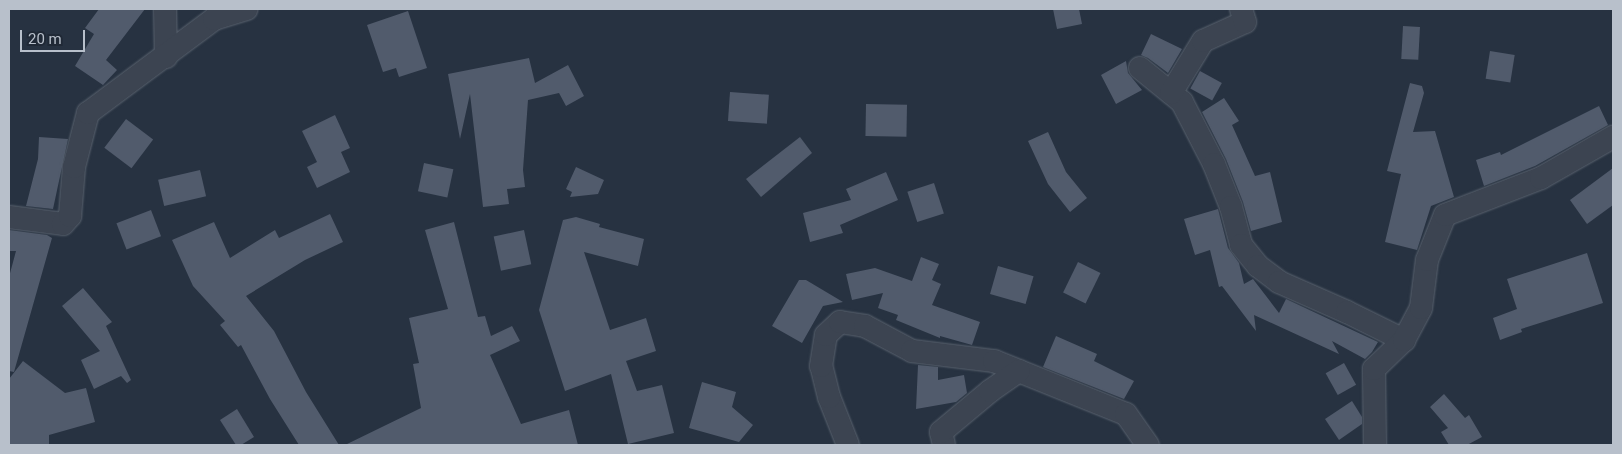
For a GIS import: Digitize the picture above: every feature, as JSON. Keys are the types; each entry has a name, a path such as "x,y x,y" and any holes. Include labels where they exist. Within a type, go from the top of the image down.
{"street":[{"path":"165,9 166,57"},
{"path":"9,217 63,224 70,216 74,167 88,113 166,57 214,19 247,9"},
{"path":"1171,93 1203,41 1245,22 1241,9"},
{"path":"1140,68 1182,102 1195,124 1231,207 1241,245 1258,266 1279,282 1404,340"},
{"path":"1375,445 1374,369 1404,340 1421,308 1427,260 1446,215 1541,178 1613,137"},
{"path":"848,445 829,397 821,366 826,336 840,322 865,326 912,351 994,361 1126,414 1148,445"},
{"path":"944,445 941,432 990,391 1019,371"}],"building":[{"path":"99,9 145,9 106,60 117,70 103,85 75,66 94,34 85,28"},
{"path":"1053,9 1079,9 1082,24 1057,29"},
{"path":"408,11 427,68 399,77 396,68 383,72 367,25"},
{"path":"1403,26 1420,27 1418,60 1401,59"},
{"path":"1151,34 1182,49 1168,73 1141,55"},
{"path":"1490,51 1515,55 1510,83 1486,79"},
{"path":"529,58 535,83 568,65 584,96 566,106 559,93 528,100 523,170 525,187 507,189 509,204 483,207 470,94 460,139 448,74"},
{"path":"1126,61 1128,73 1142,90 1116,104 1101,75"},
{"path":"1200,71 1222,83 1212,101 1190,88"},
{"path":"1410,83 1422,86 1424,93 1413,132 1435,131 1454,197 1431,206 1417,250 1385,242 1401,174 1387,171"},
{"path":"730,92 769,95 767,124 728,121"},
{"path":"1224,98 1239,121 1232,125 1255,176 1270,172 1282,222 1251,231 1243,202 1226,159 1202,112"},
{"path":"866,104 907,105 906,137 865,136"},
{"path":"1599,106 1608,125 1535,166 1484,186 1476,160 1500,152 1501,155"},
{"path":"335,115 350,148 341,152 350,172 317,188 307,167 317,162 302,131"},
{"path":"126,119 153,139 131,168 104,148"},
{"path":"1048,132 1066,172 1087,198 1070,212 1048,184 1028,141"},
{"path":"39,137 68,139 53,209 26,206 38,159"},
{"path":"800,137 812,153 761,197 746,179"},
{"path":"424,163 453,169 447,198 418,191"},
{"path":"576,167 604,180 598,194 570,197 572,192 566,189"},
{"path":"1613,168 1613,205 1587,224 1570,200"},
{"path":"200,170 206,196 164,206 158,180"},
{"path":"886,172 898,200 840,225 843,233 810,242 803,213 851,200 846,189"},
{"path":"934,183 944,213 917,222 907,192"},
{"path":"1218,209 1228,248 1239,263 1244,284 1253,279 1279,313 1286,299 1378,342 1372,352 1365,359 1332,341 1339,354 1254,315 1256,331 1222,286 1219,287 1210,250 1195,255 1184,219"},
{"path":"151,210 161,236 126,249 116,223"},
{"path":"330,214 343,242 305,260 246,296 274,331 306,392 339,445 299,445 270,399 241,345 238,347 220,325 225,321 193,286 172,240 214,222 230,258 275,230 279,238"},
{"path":"576,217 600,224 599,227 644,239 638,266 584,252 610,330 646,318 656,351 626,361 637,391 662,385 674,433 628,444 611,374 565,391 539,310 563,220"},
{"path":"454,222 478,317 485,316 491,336 512,326 520,341 490,355 521,424 569,410 578,445 345,445 421,408 413,364 419,363 409,318 448,309 425,230"},
{"path":"9,230 47,235 52,238 14,372 9,371 9,277 16,251 9,251"},
{"path":"524,230 531,264 501,271 494,236"},
{"path":"1587,253 1603,303 1521,329 1522,332 1500,340 1493,318 1517,309 1507,279"},
{"path":"921,257 939,264 932,280 941,284 932,305 980,322 972,345 940,336 940,338 896,320 898,315 878,308 883,293 852,300 846,274 875,268 912,281"},
{"path":"1078,262 1100,273 1086,304 1063,293"},
{"path":"998,266 1034,276 1026,304 990,294"},
{"path":"799,280 806,280 843,302 823,306 802,343 772,326"},
{"path":"83,288 112,322 106,326 131,380 127,383 121,376 94,389 81,360 100,351 62,306"},
{"path":"1056,336 1097,354 1094,361 1134,381 1124,399 1043,367"},
{"path":"23,361 65,393 86,388 95,422 49,435 49,445 9,445 9,379"},
{"path":"1344,363 1356,385 1338,395 1326,373"},
{"path":"918,365 938,367 938,380 964,375 967,393 956,402 916,409"},
{"path":"702,382 736,392 732,407 753,425 739,442 689,428"},
{"path":"1444,394 1465,418 1469,415 1482,437 1467,445 1449,445 1441,432 1448,428 1430,407"},
{"path":"1352,401 1362,417 1362,424 1339,440 1325,419"},
{"path":"237,409 254,437 241,445 236,445 220,420"}]}
